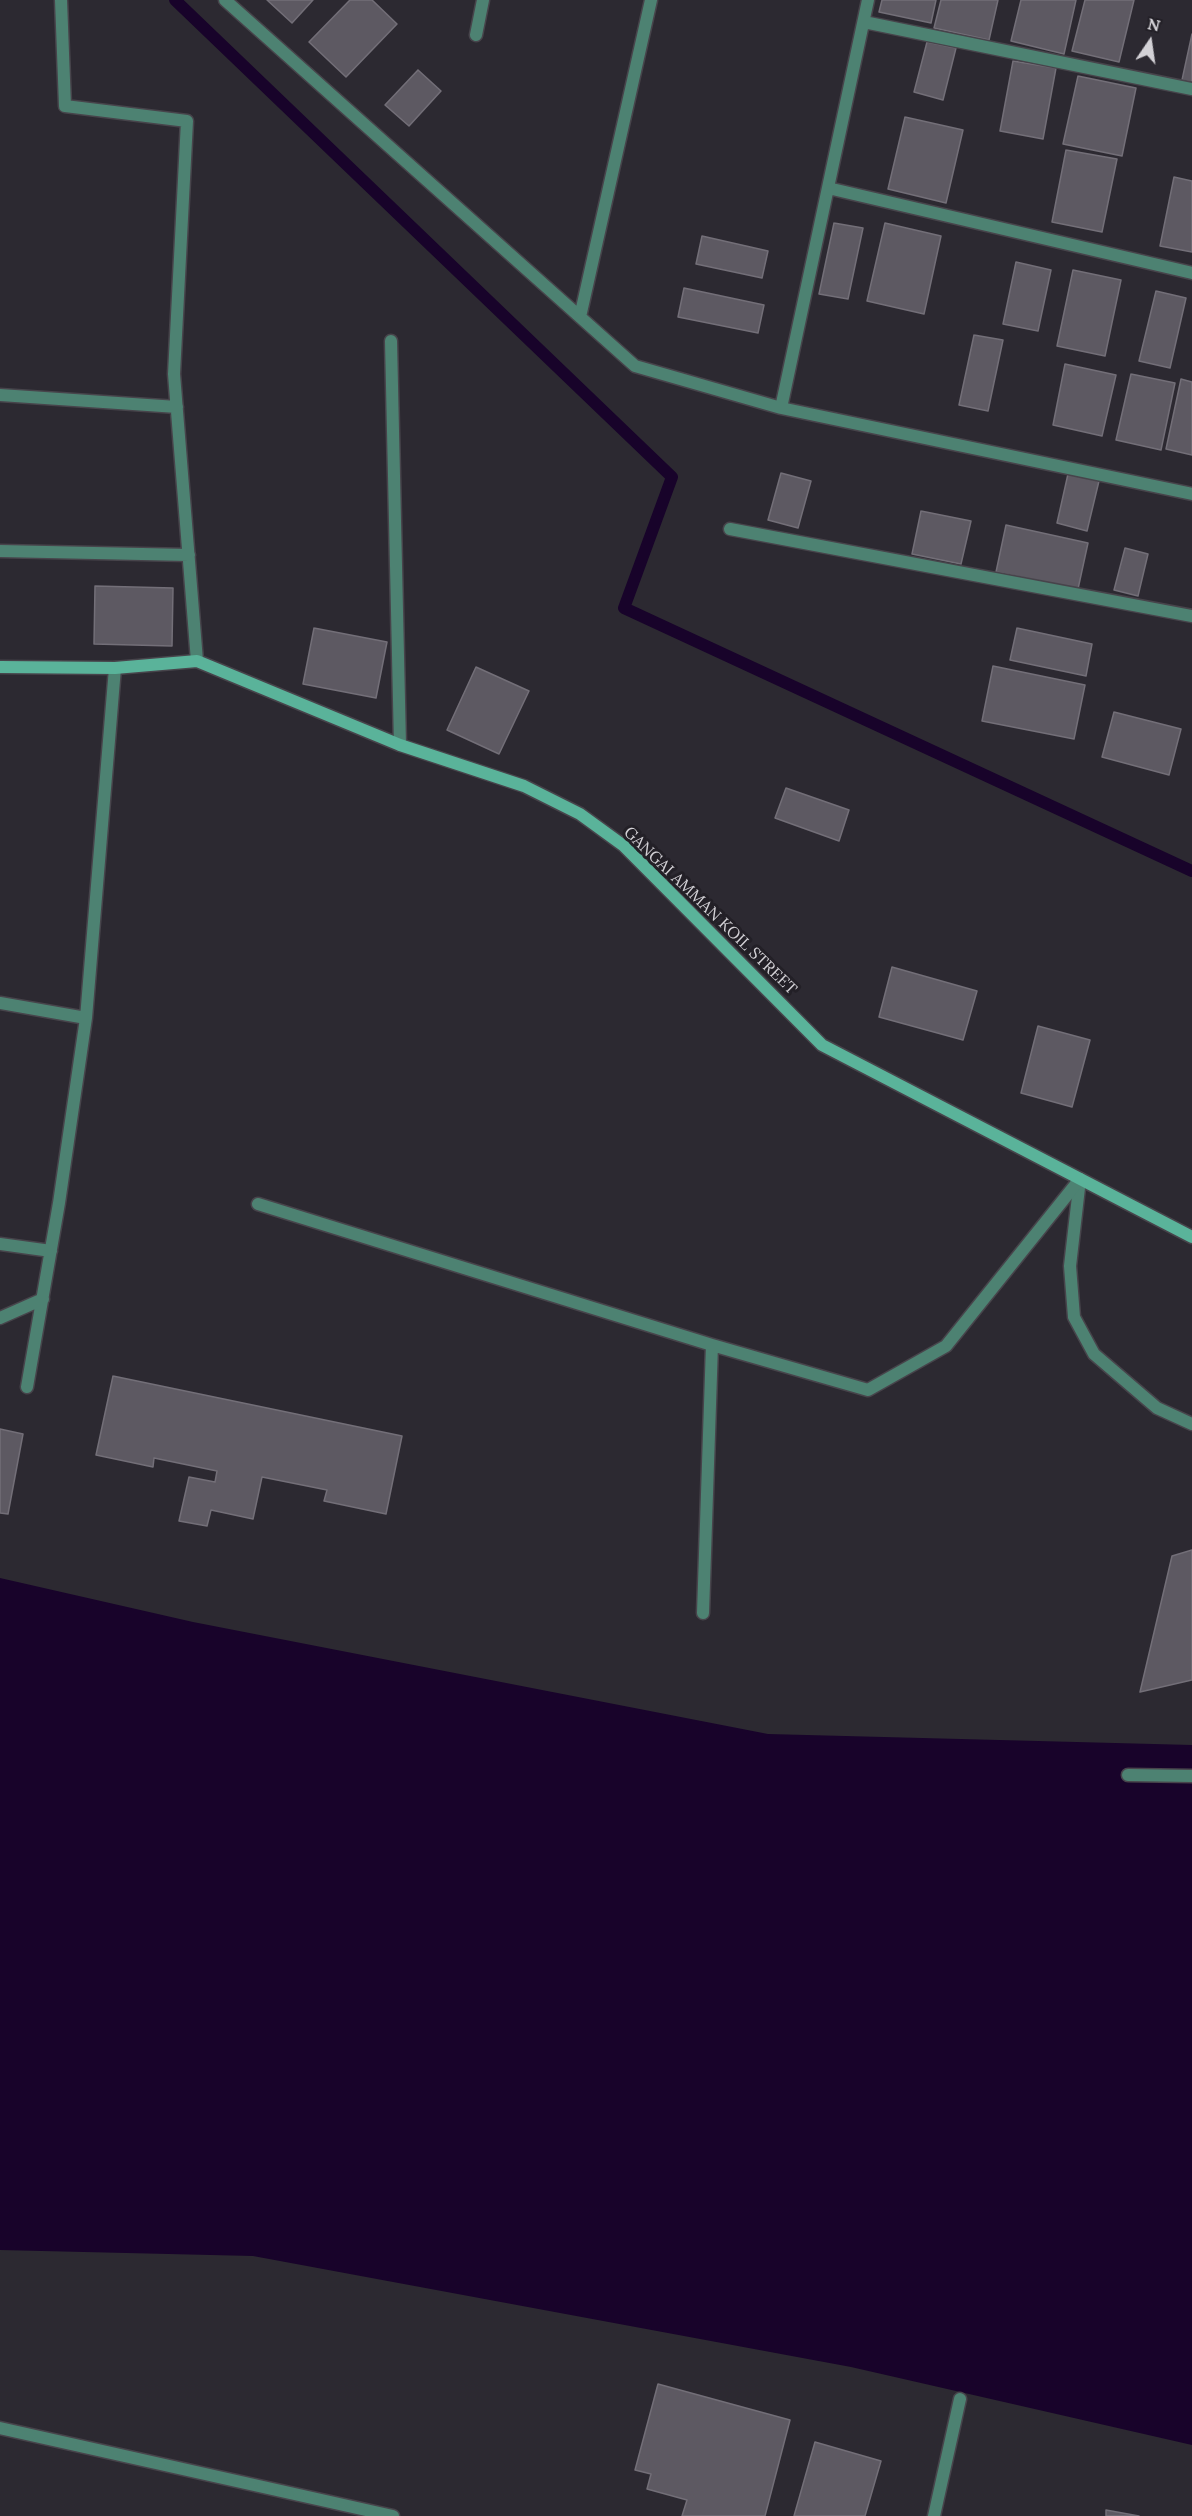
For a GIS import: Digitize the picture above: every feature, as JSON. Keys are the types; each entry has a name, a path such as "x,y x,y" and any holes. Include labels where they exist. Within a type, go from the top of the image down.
{"street":[{"path":"61,0 65,106 187,121 174,374 197,661"},
{"path":"225,0 635,366 781,408 1192,494"},
{"path":"476,35 483,0"},
{"path":"580,317 651,0"},
{"path":"781,408 868,0"},
{"path":"864,22 1192,89"},
{"path":"828,188 1192,273"},
{"path":"391,341 400,745"},
{"path":"0,395 177,407"},
{"path":"730,529 1192,616"},
{"path":"0,551 189,555"},
{"name":"GANGAI AMMAN KOIL STREET","path":"0,667 115,668 197,661 400,745 524,786 580,814 624,846 822,1045 1192,1237"},
{"path":"27,1387 51,1251 86,1018 115,668"},
{"path":"0,1003 86,1018"},
{"path":"258,1204 712,1345 868,1390 946,1346 1080,1179"},
{"path":"1080,1179 1070,1266 1074,1317 1094,1354 1157,1408 1192,1424"},
{"path":"0,1244 51,1251"},
{"path":"0,1318 43,1299"},
{"path":"703,1613 712,1345"},
{"path":"1128,1775 1192,1776"},
{"path":"934,2516 960,2399"},
{"path":"1,2432 393,2516"}],"shaded area":[{"path":"0,1578 193,1622 768,1734 1192,1745 1192,2445 851,2367 253,2256 0,2250"}],"building":[{"path":"267,0 313,0 292,23"},
{"path":"350,0 372,0 397,24 346,77 309,42"},
{"path":"882,0 936,0 931,23 879,12"},
{"path":"941,0 998,0 989,40 934,28"},
{"path":"1021,0 1076,0 1064,54 1011,41"},
{"path":"1085,0 1134,0 1119,62 1072,51"},
{"path":"1192,34 1192,82 1182,80"},
{"path":"927,42 956,48 943,100 914,92"},
{"path":"1013,61 1056,68 1043,139 1000,131"},
{"path":"418,70 441,91 409,126 385,105"},
{"path":"1078,76 1136,88 1122,156 1063,144"},
{"path":"905,117 963,130 946,203 888,189"},
{"path":"1066,150 1117,159 1102,232 1052,222"},
{"path":"1174,177 1192,181 1192,252 1160,246"},
{"path":"834,223 863,228 848,299 819,294"},
{"path":"885,223 941,236 924,314 867,301"},
{"path":"702,236 768,251 762,278 696,264"},
{"path":"1016,262 1051,270 1038,331 1003,324"},
{"path":"1073,270 1121,280 1105,356 1057,346"},
{"path":"684,288 764,305 758,333 678,317"},
{"path":"1156,291 1186,298 1170,368 1139,361"},
{"path":"974,335 1003,340 988,411 959,405"},
{"path":"1065,364 1116,375 1102,436 1053,425"},
{"path":"1131,374 1175,383 1161,450 1116,440"},
{"path":"1181,379 1192,382 1192,455 1166,449"},
{"path":"781,473 811,481 798,528 768,520"},
{"path":"1068,474 1099,481 1087,531 1057,523"},
{"path":"921,511 971,521 961,564 912,554"},
{"path":"1006,525 1088,543 1078,589 996,572"},
{"path":"1125,548 1148,554 1138,596 1114,590"},
{"path":"95,586 173,588 172,646 94,644"},
{"path":"314,628 387,642 376,698 303,684"},
{"path":"1017,628 1092,644 1086,676 1010,660"},
{"path":"993,666 1085,685 1074,739 982,721"},
{"path":"476,667 529,691 499,754 447,730"},
{"path":"1114,712 1181,729 1169,775 1102,757"},
{"path":"786,788 849,810 839,841 775,818"},
{"path":"892,967 977,991 963,1040 879,1017"},
{"path":"1038,1026 1090,1040 1072,1107 1021,1093"},
{"path":"113,1376 402,1436 386,1514 324,1501 327,1490 262,1477 253,1519 211,1510 207,1526 179,1521 189,1477 215,1482 217,1471 154,1458 153,1467 96,1455"},
{"path":"0,1429 23,1434 8,1514 0,1513"},
{"path":"1192,1550 1192,1680 1140,1692 1172,1556"},
{"path":"658,2384 790,2420 765,2516 682,2516 687,2500 647,2489 651,2474 635,2470"},
{"path":"815,2442 881,2461 865,2516 794,2516"},
{"path":"1106,2510 1139,2516 1106,2516"}],"waterway":[{"path":"175,0 672,477 624,608 1192,871"}]}
